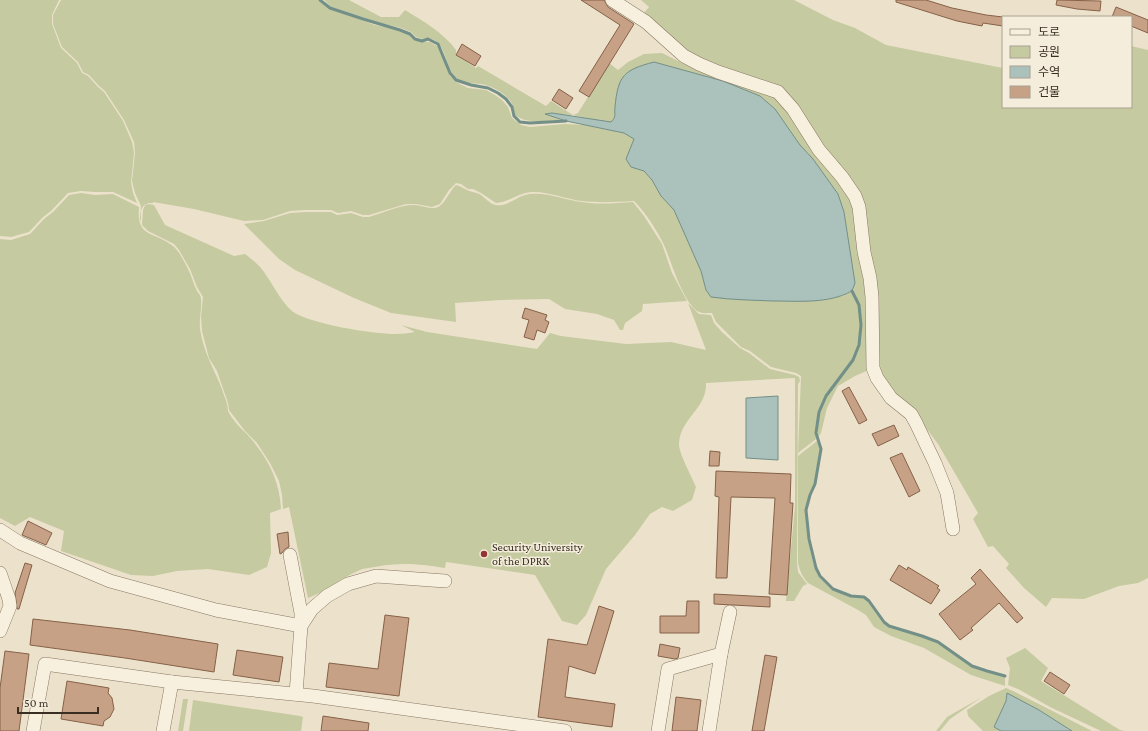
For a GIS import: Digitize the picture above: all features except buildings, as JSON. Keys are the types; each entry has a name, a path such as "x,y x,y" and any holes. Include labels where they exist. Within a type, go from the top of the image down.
{"street":[{"path":"612,0 646,22 684,56 718,72 778,92 789,104 819,150 842,177 855,196 859,207 864,252 870,278 872,297 873,368 877,378 891,398 911,414 916,423 947,493 953,529"},
{"path":"0,530 20,543 110,582 216,610 301,626"},
{"path":"290,555 301,613 296,694"},
{"path":"0,573 10,599 10,606 0,631"},
{"path":"301,626 312,609 327,596 358,580 383,575 445,581"},
{"path":"709,731 721,654 730,612"},
{"path":"658,731 668,669 721,654"},
{"path":"33,731 45,664 172,682 296,694 568,731"},
{"path":"163,731 172,682"}],"green space":[{"path":"0,0 59,0 52,15 52,24 61,48 77,63 82,73 88,76 104,92 123,121 132,142 134,153 131,182 137,203 113,192 81,191 68,193 29,232 11,237 0,236"},
{"path":"61,0 318,0 330,9 375,25 391,28 410,35 415,40 430,42 437,46 450,76 458,83 468,88 486,90 495,95 508,107 512,118 521,125 530,127 565,124 585,125 624,133 634,139 629,152 631,167 644,171 652,180 661,196 674,210 701,271 706,290 842,296 851,292 857,302 859,312 859,341 852,360 822,402 817,421 816,439 798,453 801,376 796,373 771,367 750,351 741,347 716,322 712,313 699,312 691,305 686,298 661,239 647,216 634,201 588,202 544,193 531,192 496,203 473,189 468,189 461,184 456,183 449,190 440,204 432,207 406,204 369,215 363,215 351,211 338,213 331,210 305,210 290,211 263,220 244,221 194,209 153,202 144,205 141,210 141,222 140,218 141,206 135,193 132,181 135,153 134,142 124,120 105,91 89,75 83,72 78,62 62,47 53,24 53,15"},
{"path":"324,0 349,0 381,17 399,17 405,10 446,38 456,50 456,55 476,68 478,66 546,106 551,101 573,115 546,114 561,120 531,121 520,118 515,115 513,106 508,98 500,92 486,85 466,83 457,79 451,72 442,48 436,41 429,38 422,39 401,28 376,22 331,7"},
{"path":"641,0 794,0 833,20 855,28 886,45 1002,68 1002,108 1132,108 1132,46 1148,50 1148,578 1138,583 1119,586 1084,599 1052,598 1046,607 1024,588 1006,568 1009,564 993,546 988,547 973,519 978,513 938,444 916,415 899,400 880,373 861,209 786,97 687,54 644,13 649,7"},
{"path":"662,53 690,67 775,95 854,203 867,282 869,370 838,386 827,408 821,433 818,437 818,422 823,404 856,355 862,325 861,310 853,290 855,283 844,212 838,194 813,159 800,145 775,109 760,96 723,81 654,62 617,92 615,117 611,122 573,115 578,113 609,63 618,70 628,62 644,54"},
{"path":"456,185 481,195 496,205 509,203 521,196 530,194 550,195 588,203 608,204 633,202 662,244 672,273 687,301 643,304 642,311 625,323 623,330 620,330 614,320 597,314 565,309 549,299 455,303 456,322 391,313 354,298 295,270 279,259 244,224 264,221 290,213 331,212 337,215 351,213 363,217 369,217 408,205 435,208 441,205"},
{"path":"81,193 95,195 113,194 139,207 139,217 144,229 148,233 166,241 173,246 181,256 189,272 201,298 201,337 227,402 228,412 261,452 277,483 281,509 270,513 271,553 267,567 249,575 208,569 177,571 153,576 131,575 61,551 64,531 30,517 15,526 0,518 0,239 11,240 30,234 69,195"},
{"path":"145,205 154,205 165,225 234,256 245,254 261,268 284,302 292,311 300,316 326,324 386,334 415,332 401,325 427,332 537,349 550,333 561,336 626,344 671,342 706,350 688,303 699,314 711,315 714,323 740,348 770,369 799,377 797,563 798,572 807,584 803,586 794,601 786,601 795,506 795,378 706,383 702,400 688,420 680,435 679,444 683,459 696,487 692,500 673,511 662,507 650,514 635,535 606,569 586,615 577,625 562,621 535,575 446,562 445,568 402,564 384,565 363,569 347,576 308,598 289,507 283,509 279,481 270,463 257,443 245,431 229,410 217,371 209,358 202,331 201,317 203,297 197,287 190,269 174,244 148,231 142,225 143,210"},
{"path":"817,441 821,449 818,471 815,484 809,494 806,510 810,549 815,569 819,577 832,590 851,596 863,597 869,602 888,627 937,643 971,666 1005,677 1005,686 971,675 924,648 891,636 874,627 866,615 808,583 798,563 798,456"},
{"path":"1025,648 1048,668 1041,681 1120,730 1125,731 1101,731 1008,685 1010,668 1006,658"},
{"path":"1006,688 1092,731 1072,731 1039,710 1007,694 1006,701 994,727 1001,731 983,731 968,716 967,710 989,696"},
{"path":"982,697 950,719 940,731 936,731 947,717"},
{"path":"183,699 188,699 183,731 178,731"},
{"path":"193,700 300,716 303,717 301,731 189,731"}],"water":[{"path":"654,62 723,81 760,96 775,109 800,145 813,159 838,194 844,212 855,283 852,291 833,298 813,301 773,301 711,297 706,290 701,271 674,210 661,196 652,180 644,171 631,167 626,159 634,139 624,133 566,121 545,114 552,113 611,122 615,117 618,88 624,76 629,71"},
{"path":"778,396 778,460 746,458 746,398"},
{"path":"1007,693 1039,710 1072,731 1001,731 994,727 1006,701"}],"waterway":[{"path":"320,0 330,8 400,30 410,34 415,39 422,41 428,39 438,44 450,73 456,80 471,85 488,88 498,93 506,99 512,107 514,116 520,122 530,123 566,121"},
{"path":"852,291 859,305 861,325 859,345 853,360 826,396 819,412 816,433 821,449 815,484 806,510 809,539 816,568 820,576 833,589 851,596 864,597 889,626 938,642 972,666 1005,676"}],"place":[{"name":"Security University of the DPRK","path":"484,554"}]}
